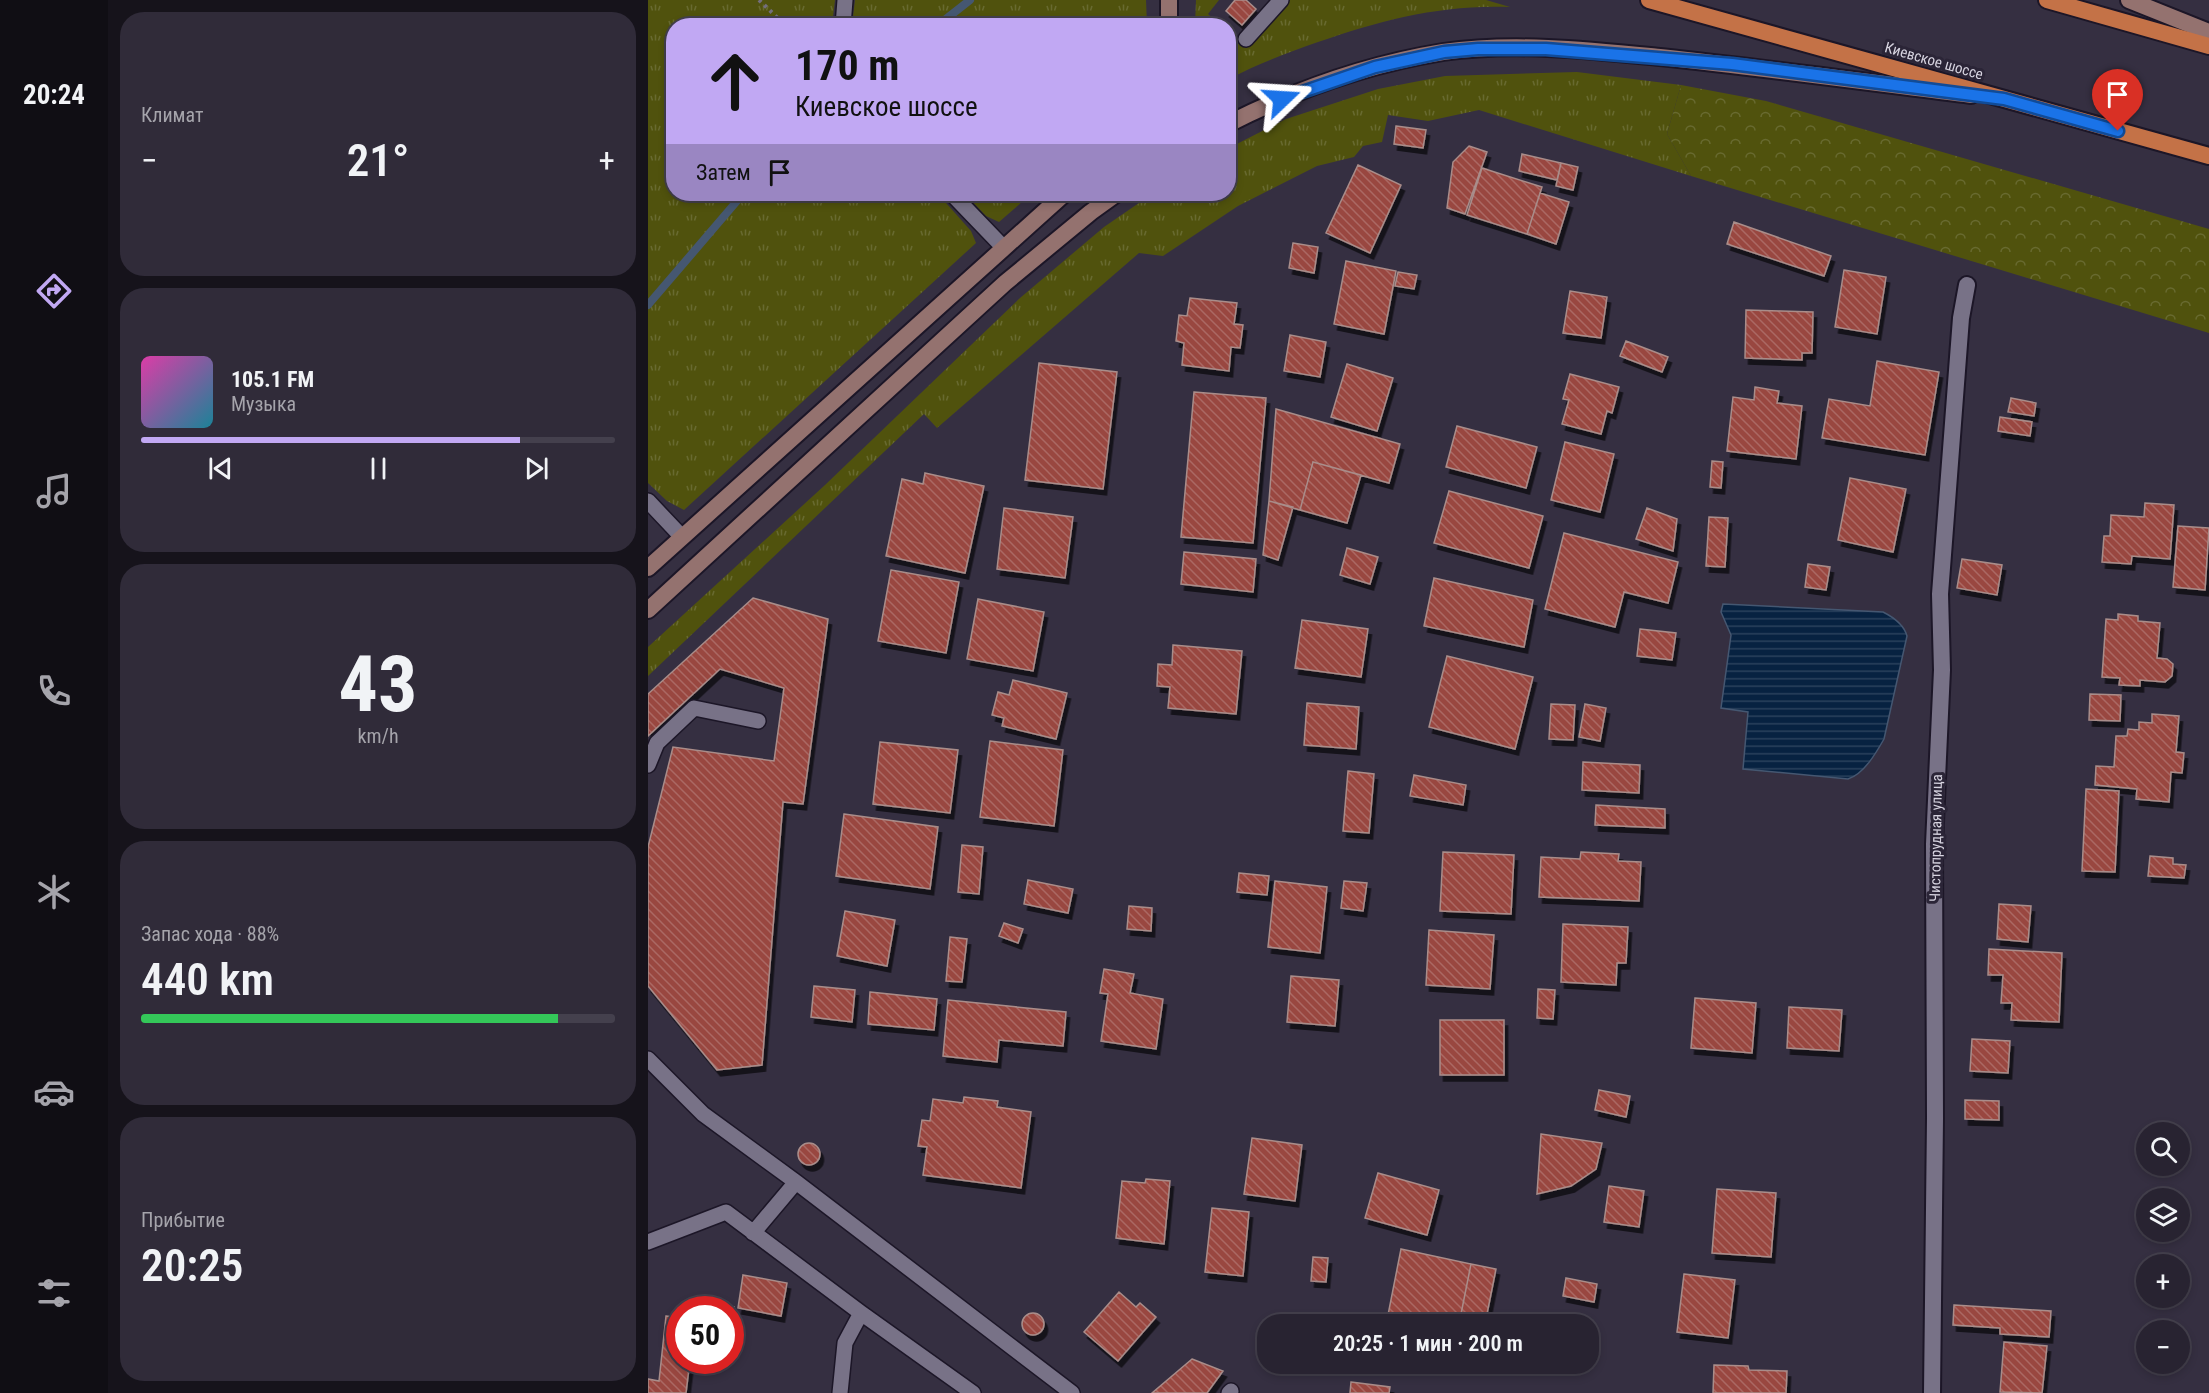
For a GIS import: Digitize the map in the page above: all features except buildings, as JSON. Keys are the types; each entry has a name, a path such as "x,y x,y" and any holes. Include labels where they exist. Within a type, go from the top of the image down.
{"highway":[{"name":"Киевское шоссе","path":"1649,0 2209,156"},
{"path":"2047,0 2209,46"}],"main road":[{"path":"1169,0 1169,18"},
{"path":"2129,0 2209,32"},
{"path":"1236,120 1282,99 1375,67 1444,52 1478,49 1546,49 1732,64 2004,99"},
{"path":"648,567 1056,201"},
{"path":"648,610 1005,283 1106,201"}],"street":[{"name":"Чистопрудная улица","path":"1932,1393 1935,1118 1934,844 1942,670 1940,594 1962,318 1967,285"}],"lane":[{"path":"844,18 845,0"},
{"path":"1246,39 1281,0"},
{"path":"959,201 1003,247"},
{"path":"648,501 682,537"},
{"path":"648,765 657,743 694,708 758,721"},
{"path":"648,1059 703,1114 796,1182 1072,1393"},
{"path":"753,1233 796,1182"},
{"path":"648,1242 726,1212 973,1393"},
{"path":"840,1393 845,1342 861,1313"}],"path":[{"path":"759,0 778,18"}],"green space":[{"path":"648,0 835,0 833,18 666,18 666,201 944,201 971,231 976,243 684,510 667,501 648,483"},
{"path":"855,0 1146,0 1147,18 853,18"},
{"path":"1196,0 1219,0 1208,14 1213,18 1195,18"},
{"path":"1287,0 1486,0 1510,7 1461,8 1389,20 1295,50 1236,76 1236,38 1246,47"},
{"path":"1577,72 1681,85 1667,134 1691,176 1479,110 1428,121 1388,115 1382,142 1363,146 1354,157 1317,166 1238,206 1163,256 1139,253 937,428 924,414 648,676 648,647 825,485 1020,298 1104,227 1142,201 1236,201 1236,144 1286,119 1378,89 1445,76"},
{"path":"1681,85 1766,101 2209,229 2209,333 1691,176 1667,134"},
{"path":"972,201 1023,201 999,222 986,216"}],"water":[{"path":"1723,604 1883,612 1901,625 1907,636 1884,739 1859,773 1848,779 1743,769 1748,712 1721,708 1731,635 1721,612"}],"waterway":[{"path":"947,18 970,0"},
{"path":"648,305 737,201"}],"route":[{"path":"1282,99 1375,67 1444,52 1513,48 1577,50 1732,64 2004,99 2118,131"}]}
